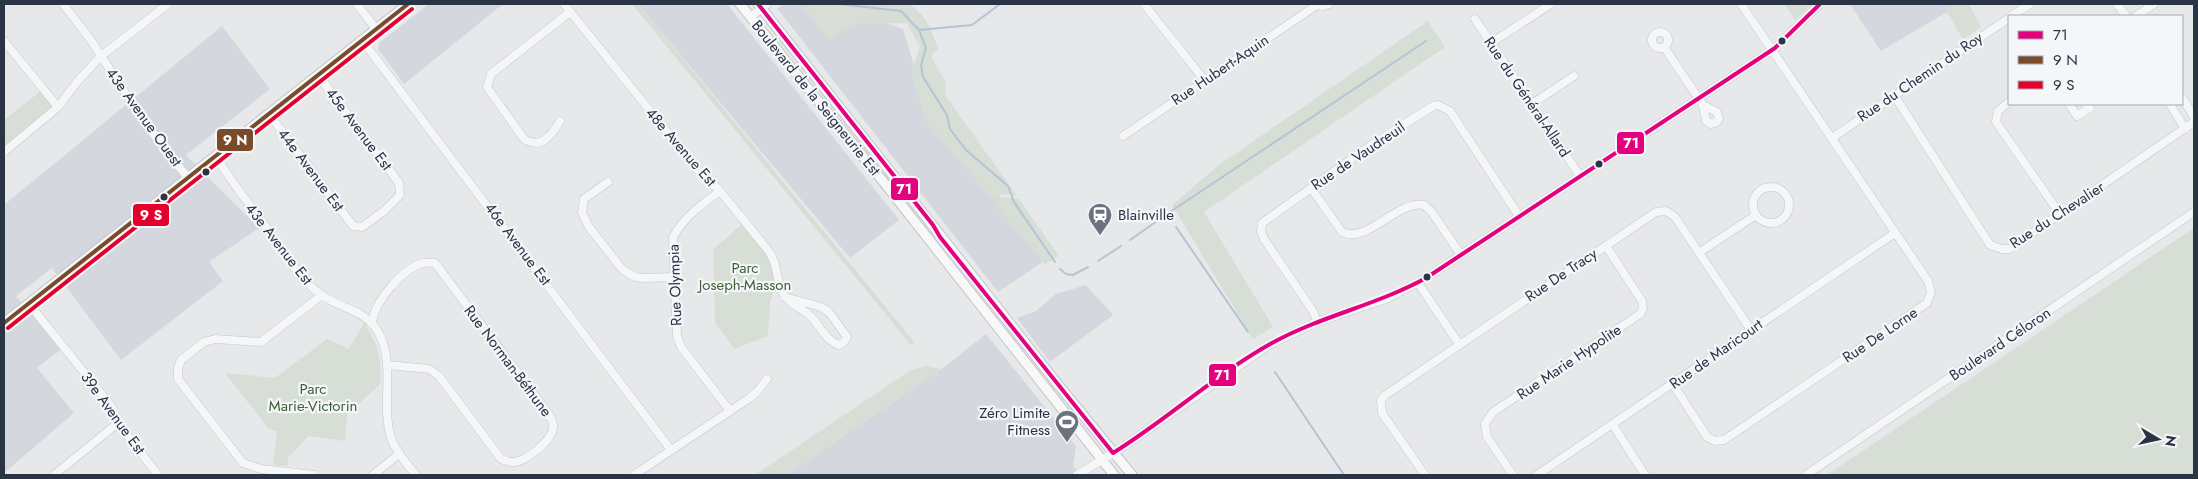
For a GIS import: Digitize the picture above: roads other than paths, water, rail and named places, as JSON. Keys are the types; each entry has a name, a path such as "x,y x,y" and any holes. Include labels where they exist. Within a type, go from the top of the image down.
{"main road":[{"path":"4,323 408,4"},
{"name":"Boulevard de la Seigneurie Est","path":"740,4 1114,475"},
{"name":"Boulevard de la Seigneurie Est","path":"762,5 973,277 1132,475"},
{"path":"808,90 820,82"},
{"path":"898,201 908,193"},
{"path":"964,284 973,277"}],"street":[{"name":"43e Avenue Ouest","path":"63,4 145,123 188,178"},
{"path":"357,4 376,28"},
{"name":"48e Avenue Est","path":"564,4 697,169 720,192 774,258 781,291 785,297"},
{"path":"1144,4 1205,80"},
{"name":"Rue Hubert-Aquin","path":"1123,136 1316,4 1323,6 1329,4"},
{"path":"1491,43 1551,4"},
{"name":"Rue De Lorne","path":"1673,384 1707,437 1715,441 1724,440 1927,303 1931,292 1928,281 1742,4"},
{"path":"1077,475 1114,453 1257,352 1317,322 1380,301 1418,282 1461,255 1580,176 1700,102 1772,50 1820,4"},
{"name":"Rue du Chemin du Roy","path":"2013,15 2030,4"},
{"path":"2117,4 2125,15"},
{"path":"2138,15 2154,4"},
{"path":"4,152 58,107 77,82 100,57 163,5"},
{"path":"751,17 762,5"},
{"path":"560,122 551,136 542,142 531,143 524,139 487,87 491,74 570,12"},
{"name":"Rue du Chemin du Roy","path":"1832,138 2008,18"},
{"name":"Rue du Général-Allard","path":"1475,19 1580,176"},
{"name":"46e Avenue Est","path":"362,40 672,450"},
{"path":"4,41 58,107"},
{"path":"1664,47 1700,102"},
{"name":"45e Avenue Est","path":"318,75 400,182 400,195 384,211 362,227 353,226"},
{"path":"1532,104 1574,76"},
{"name":"Rue du Chevalier","path":"1894,95 1990,244 2002,249 2009,249 2194,122"},
{"path":"2183,99 2194,116"},
{"path":"2008,103 1998,111 1996,122 2060,214"},
{"name":"Rue de Vaudreuil","path":"1317,322 1313,311 1261,232 1262,223 1266,218 1370,146 1433,106 1438,105 1450,111 1519,216"},
{"path":"2070,105 2078,116 2090,108 2087,105"},
{"path":"2171,105 2185,129"},
{"name":"44e Avenue Est","path":"269,114 353,226"},
{"name":"43e Avenue Est","path":"216,156 233,183 297,270 322,295 360,314 372,324 384,342 388,365 387,417 392,439 399,454 416,475"},
{"path":"608,182 584,199 582,213 589,227 622,268 635,276 673,277"},
{"path":"1770,187 1781,190 1786,194 1790,205 1789,211 1782,220 1771,223 1760,219 1756,215 1753,203 1759,192 1770,187"},
{"path":"1311,188 1342,232 1347,234 1353,234 1369,228 1412,205 1424,205 1431,211 1461,255"},
{"name":"Rue Olympia","path":"720,192 696,208 679,226 673,237 673,277 676,326 681,347 730,411"},
{"name":"Rue De Tracy","path":"1425,475 1382,414 1381,400 1387,393 1656,212 1665,210 1672,214 1700,252"},
{"name":"Boulevard Céloron","path":"1806,475 2194,212"},
{"path":"1751,330 1700,252 1756,215"},
{"name":"Rue de Maricourt","path":"1537,475 1895,233"},
{"name":"Rue Marie Hypolite","path":"1513,475 1487,438 1484,424 1493,412 1640,314 1643,308 1642,301 1606,246"},
{"name":"Rue Norman-Béthune","path":"372,324 372,316 388,290 403,275 422,263 435,263 542,405 553,422 554,427 551,438 520,460 512,462 501,459 439,376 429,369 388,365"},
{"path":"1418,282 1459,344"},
{"path":"314,475 278,473 243,463 178,378 178,368 181,360 204,342 216,339 261,342 322,295"},
{"path":"785,297 821,307 828,312 847,336 844,342 839,345 832,342 809,314 785,297"},
{"name":"39e Avenue Est","path":"29,304 112,407 118,423 158,475"},
{"path":"634,475 757,392 767,379"},
{"path":"54,475 118,423"},
{"path":"1613,425 1645,475"},
{"path":"373,475 399,454"}],"waterway":[{"path":"839,4 901,11 919,30 926,48 921,65 923,77 947,115 950,129 966,150 1008,186 1014,202 1055,262"},
{"path":"919,30 972,25 1000,4"},
{"path":"1167,214 1426,41"},
{"path":"1130,240 1167,214 1169,216"},
{"path":"1176,227 1248,332"},
{"path":"1098,261 1121,246"},
{"path":"1060,269 1066,274 1073,275 1088,267"},
{"path":"1275,372 1344,475"}],"place":[{"name":"Blainville","path":"1100,236"},
{"name":"Zéro Limite Fitness","path":"1067,443"}],"park label":[{"name":"Parc Joseph-Masson","path":"745,276"},
{"name":"Parc Marie-Victorin","path":"313,398"}]}
